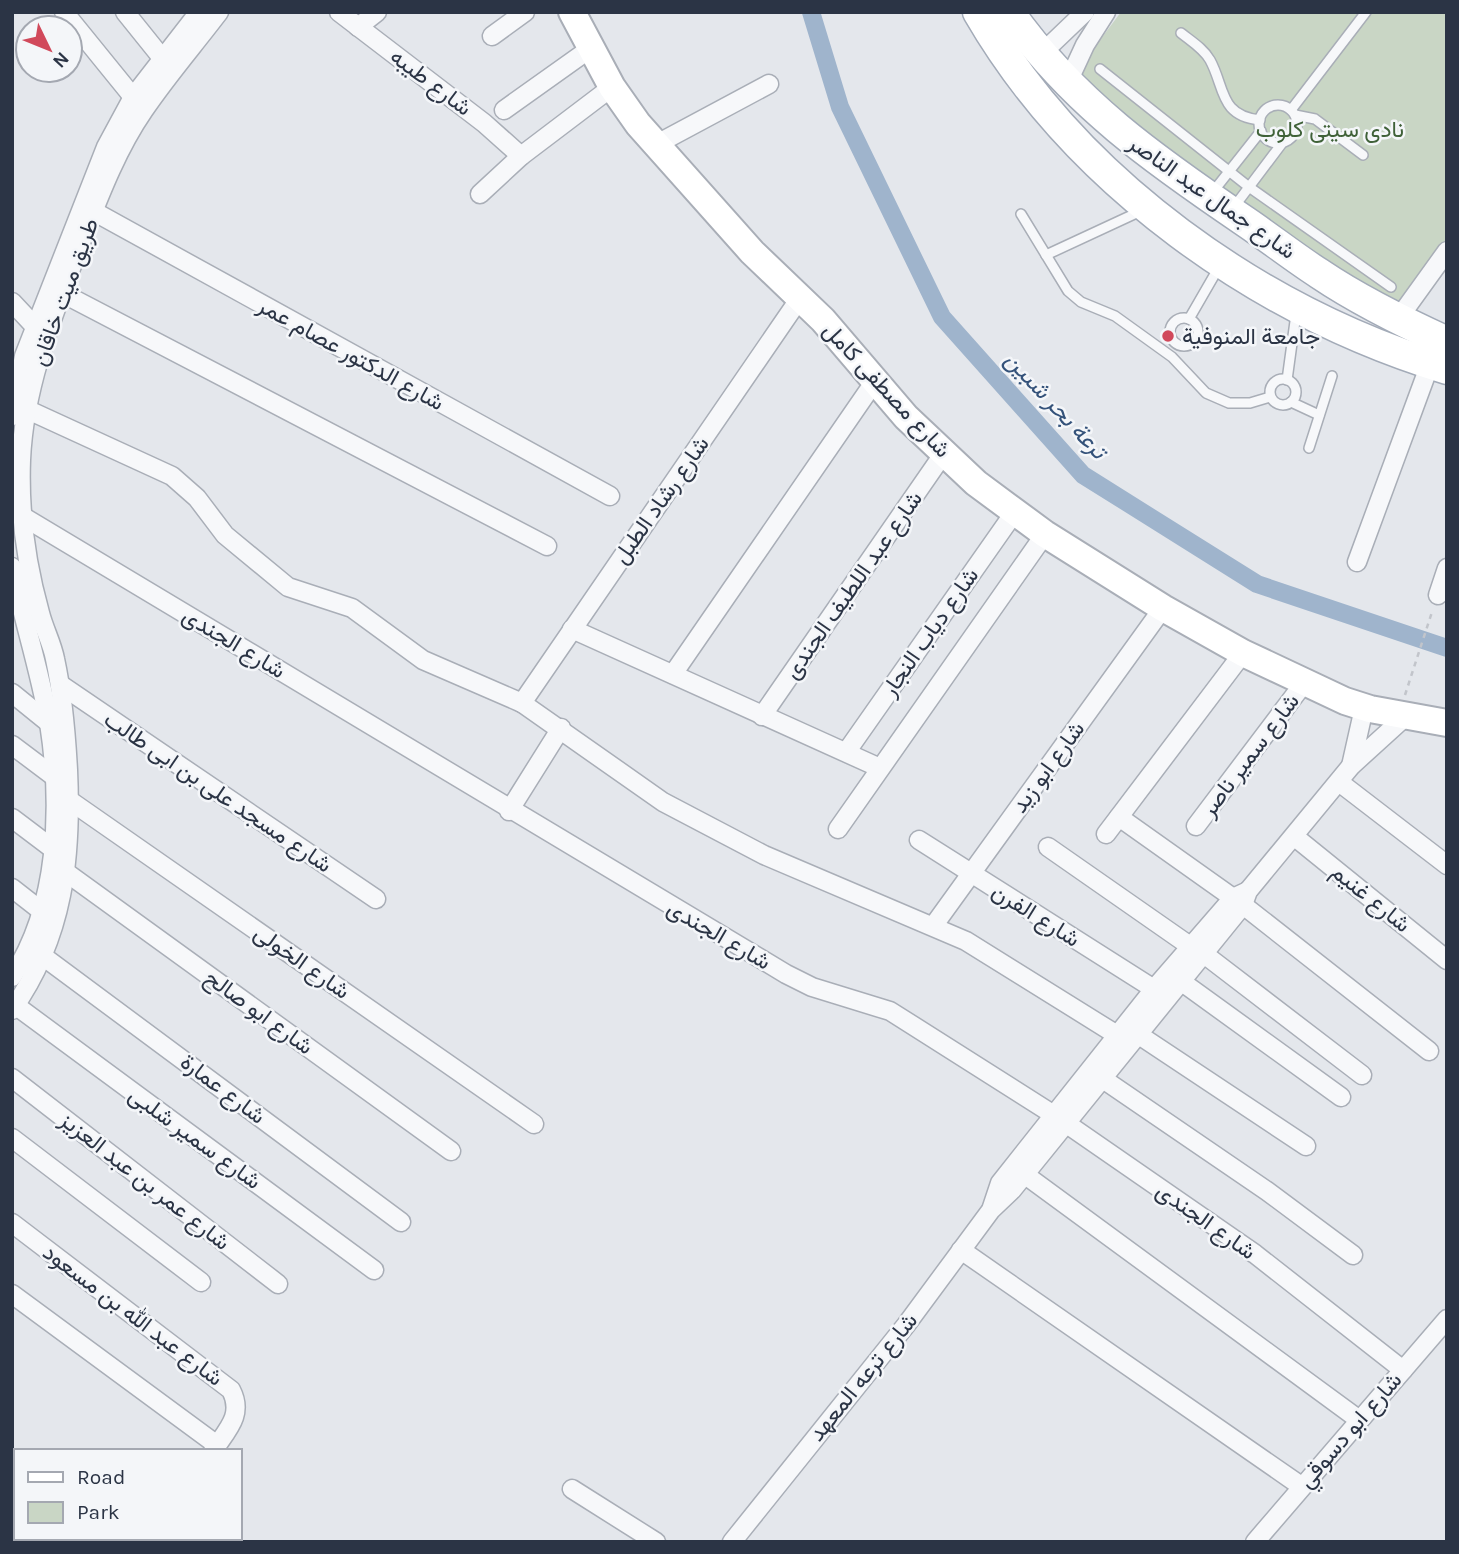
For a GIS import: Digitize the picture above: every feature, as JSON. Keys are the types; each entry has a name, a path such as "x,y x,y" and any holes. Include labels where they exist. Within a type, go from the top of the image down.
{"main road":[{"name":"شارع مصطفى كامل","path":"572,12 612,88 657,144 752,252 800,298 906,417 1014,513 1163,608 1243,653 1304,683 1364,708 1447,723"},
{"name":"شارع جمال عبد الناصر","path":"978,12 1017,71 1059,123 1148,207 1225,266 1327,321 1441,358"},
{"name":"شارع جمال عبد الناصر","path":"1018,16 1040,55 1067,84 1133,144 1321,275 1398,319 1441,358"},
{"path":"1174,227 1185,222 1191,213 1184,180"},
{"path":"1225,266 1226,244 1236,230 1230,211"}],"street":[{"path":"64,12 133,97"},
{"path":"125,12 162,58"},
{"name":"طريق ميت خاقان","path":"14,1007 44,957 58,917 66,873 69,800 61,685 31,580 22,516 17,403 106,147 133,97 199,12"},
{"name":"طريق ميت خاقان","path":"40,332 62,293 109,173 143,111 219,12"},
{"name":"شارع طيبه","path":"339,12 484,123 521,156"},
{"path":"358,27 377,12"},
{"path":"492,36 525,12"},
{"path":"1040,55 1085,12"},
{"path":"1067,84 1085,45 1106,12"},
{"path":"504,110 591,48"},
{"path":"657,144 769,83"},
{"path":"480,194 521,156 612,88"},
{"name":"شارع الدكتور عصام عمر","path":"93,211 610,496"},
{"path":"1398,319 1447,251"},
{"path":"62,293 547,546"},
{"name":"شارع رشاد الطبل","path":"522,703 800,298"},
{"path":"12,302 40,332"},
{"path":"1357,562 1441,358"},
{"path":"673,674 875,381"},
{"path":"17,403 172,476 197,498 225,535 288,587 352,608 423,660 522,703 663,802 764,855 884,908 934,925 966,941 1117,1035"},
{"name":"شارع عبد اللطيف الجندى","path":"762,716 944,453"},
{"name":"شارع دياب النجار","path":"847,751 1014,513"},
{"name":"شارع الجندى","path":"22,516 208,626 509,811 786,974 812,986 890,1011 1060,1120 1255,1254 1403,1370"},
{"path":"838,829 1045,534"},
{"path":"12,567 15,595 49,723 53,849 44,913 31,946 12,977"},
{"path":"1438,595 1447,568"},
{"name":"شارع ابو زيد","path":"934,925 1163,608"},
{"path":"572,629 880,768"},
{"path":"1106,834 1243,653"},
{"name":"شارع سمير ناصر","path":"1196,826 1304,683"},
{"name":"شارع مسجد على بن ابى طالب","path":"61,685 376,899"},
{"path":"12,693 49,723"},
{"name":"شارع ترعه المعهد","path":"1351,766 1364,708"},
{"name":"شارع ترعه المعهد","path":"732,1542 906,1325 991,1210 1024,1174 1117,1035 1139,1007 1154,989 1197,950 1295,837 1351,766 1406,716"},
{"path":"509,811 561,728"},
{"path":"12,745 52,775"},
{"path":"1339,782 1447,865"},
{"name":"شارع الخولى","path":"69,800 534,1125"},
{"path":"1119,817 1241,898 1429,1051"},
{"path":"12,818 53,849"},
{"name":"شارع غنيم","path":"1295,837 1447,960"},
{"name":"شارع الفرن","path":"919,841 1154,989"},
{"path":"1048,847 1197,950 1362,1075"},
{"name":"شارع ابو صالح","path":"66,873 451,1151"},
{"path":"12,888 44,913"},
{"name":"شارع ترعه المعهد","path":"991,1210 1000,1182 1103,1079 1182,982 1197,950"},
{"name":"شارع عمارة","path":"44,957 401,1222"},
{"path":"1182,982 1341,1097"},
{"name":"شارع سمير شلبى","path":"14,1007 374,1270"},
{"path":"1139,1007 1155,1016"},
{"path":"1139,1035 1306,1146"},
{"name":"شارع عمر بن عبد العزيز","path":"12,1079 278,1284"},
{"path":"1103,1079 1353,1255"},
{"path":"12,1138 201,1282"},
{"path":"1024,1174 1359,1419"},
{"name":"شارع عبد الله بن مسعود","path":"12,1223 230,1390 238,1407 236,1418 215,1448"},
{"path":"961,1250 1301,1486"},
{"path":"12,1294 215,1448"},
{"name":"شارع ابو دسوقي","path":"1255,1542 1447,1320"},
{"path":"572,1489 656,1542"}],"lane":[{"path":"1230,211 1283,142 1294,135 1293,113 1366,12"},
{"path":"1181,33 1209,58 1218,86 1233,110 1241,116 1260,120"},
{"path":"1100,69 1249,187 1391,287"},
{"path":"1283,142 1270,140 1261,131 1260,120 1265,110 1275,105 1293,113 1311,116 1363,155"},
{"path":"1230,211 1229,172 1261,131"},
{"path":"1046,255 1148,207"},
{"path":"1021,214 1072,296 1115,316 1172,357 1206,393 1229,402 1250,403 1270,397"},
{"path":"1189,319 1225,266"},
{"path":"1291,402 1296,392 1287,380 1297,305"},
{"path":"1178,319 1189,319 1197,326 1197,337 1190,344 1180,345 1171,338 1171,327 1178,319"},
{"path":"1172,357 1180,345"},
{"path":"1309,447 1332,376"},
{"path":"1270,397 1273,383 1287,380"},
{"path":"1270,397 1277,404 1291,402 1319,415"}],"path":[{"path":"1405,690 1438,595"}],"green space":[{"name":"نادى سيتى كلوب","path":"1121,12 1447,12 1447,251 1398,319 1067,84"}],"waterway":[{"name":"ترعة بحر شبين","path":"811,12 840,107 942,317 1083,475 1257,584 1447,648"}],"place":[{"name":"جامعة المنوفية","path":"1168,336"}]}
